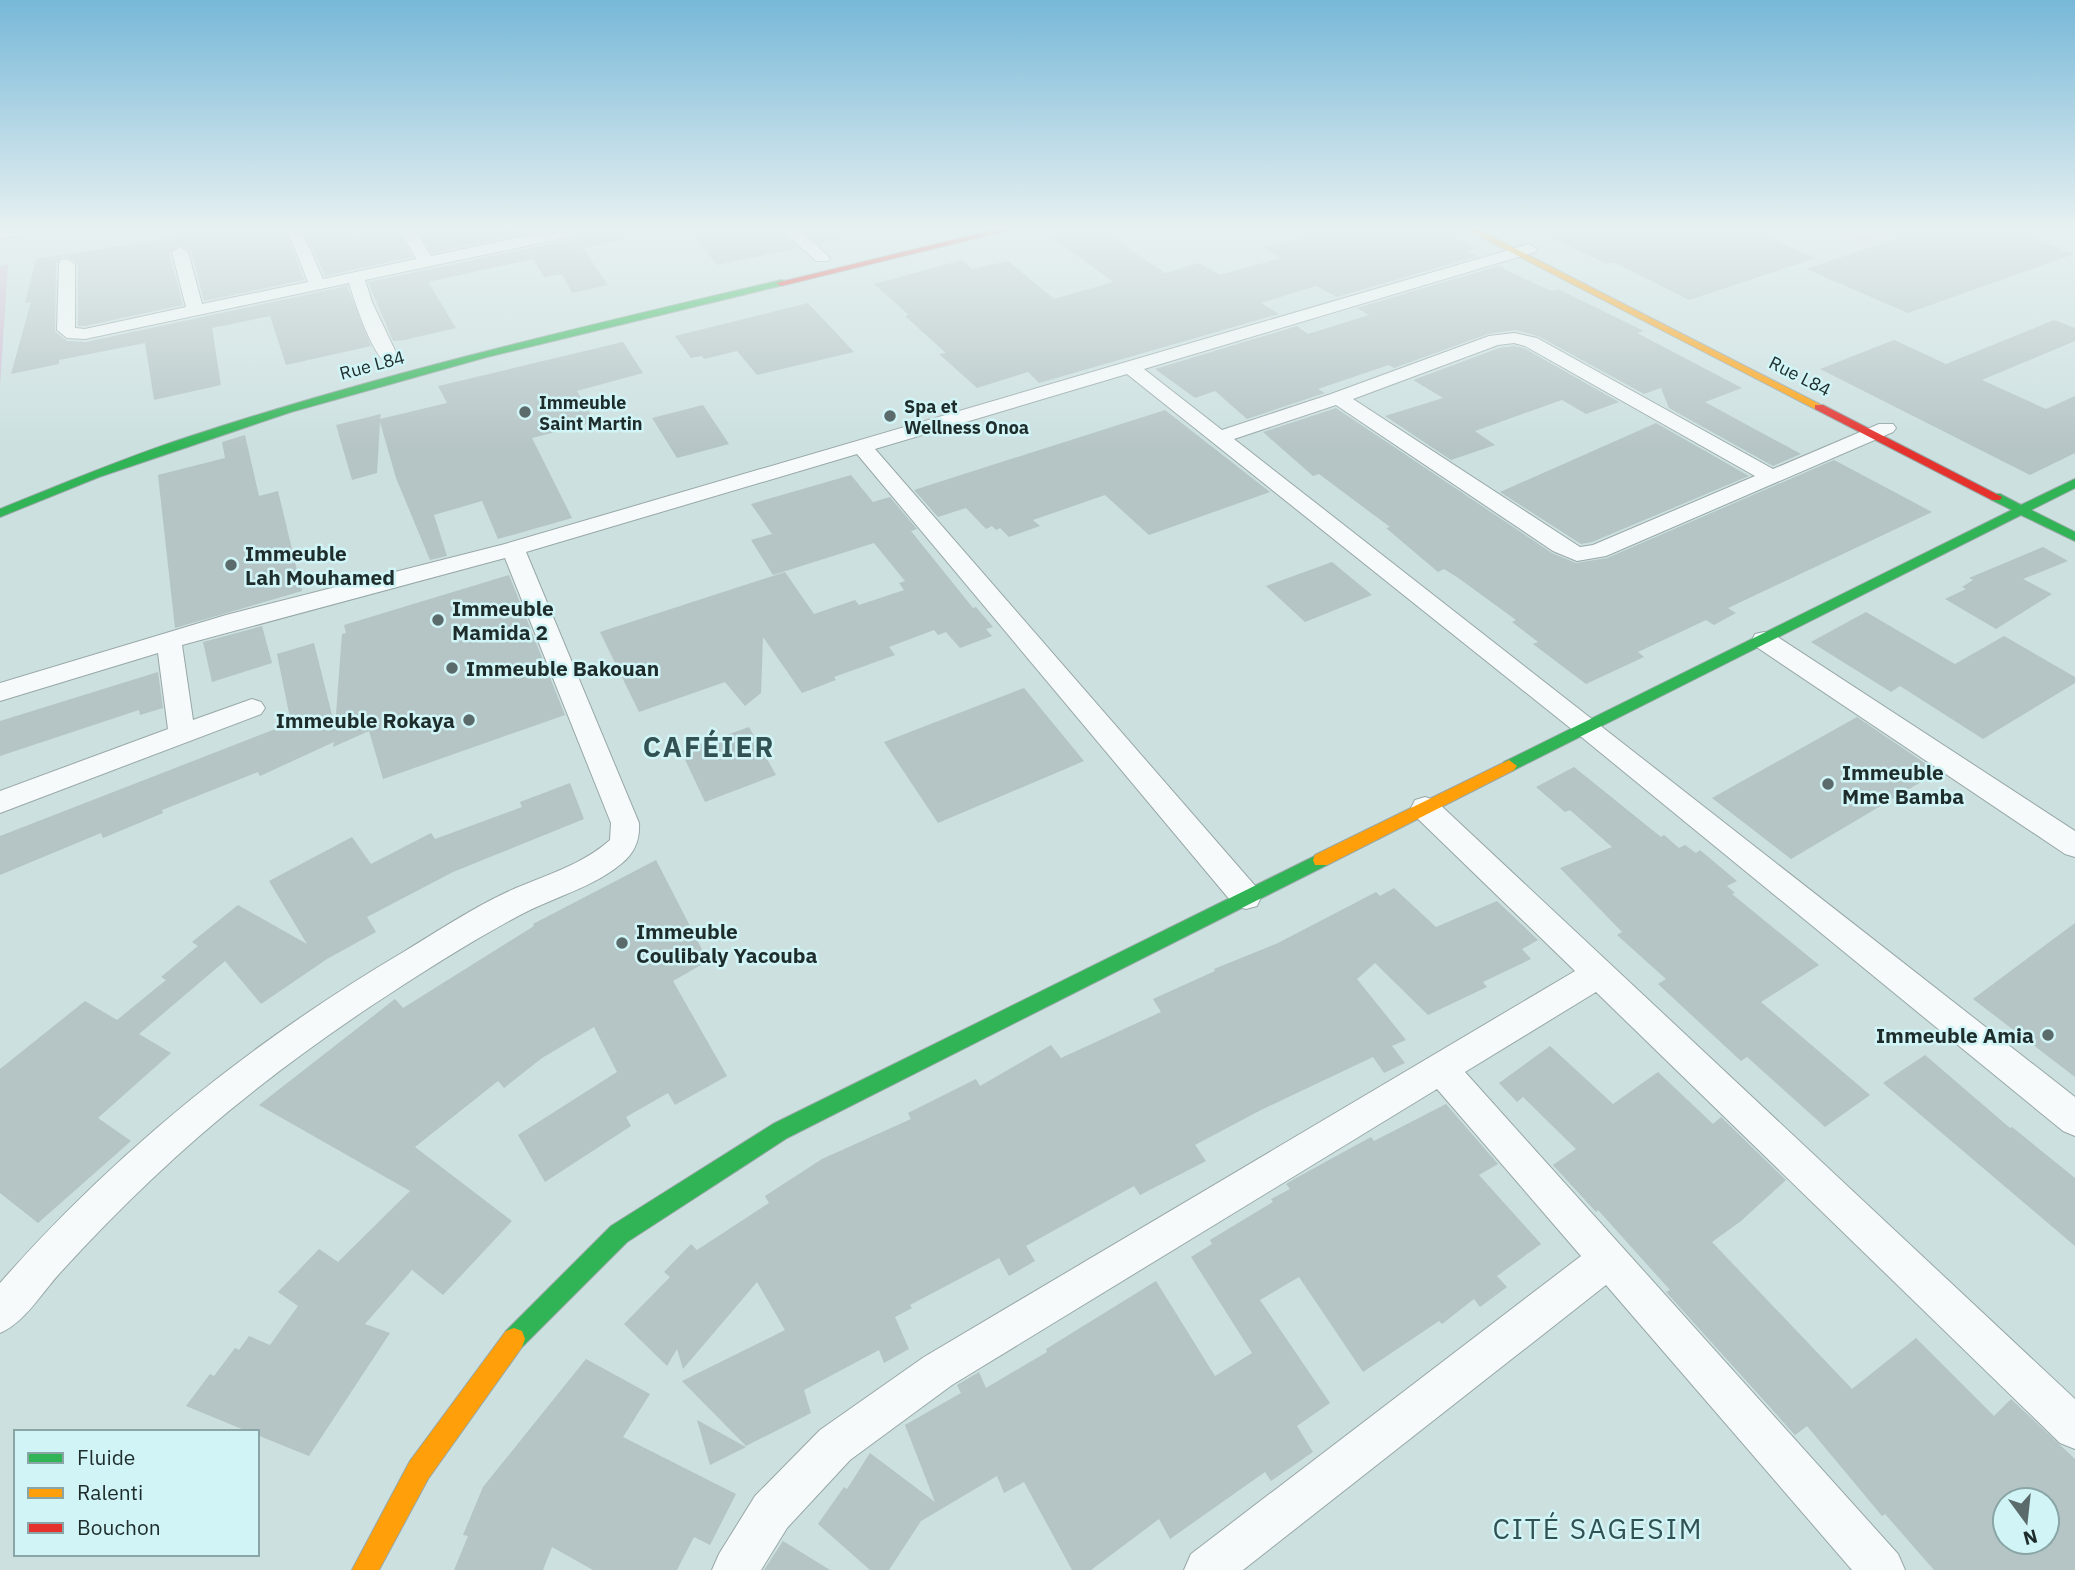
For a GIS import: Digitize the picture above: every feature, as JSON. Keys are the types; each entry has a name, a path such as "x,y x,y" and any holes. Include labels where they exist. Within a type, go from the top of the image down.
{"street":[{"path":"66,302 66,330 73,334 85,334 231,302"},
{"path":"193,302 195,310"},
{"path":"363,302 390,359"},
{"path":"607,307 628,302"},
{"name":"Rue L84","path":"0,513 130,460 310,401 561,335 700,302"},
{"path":"0,692 169,640 513,549 1347,302"},
{"name":"Rue L84","path":"1624,302 2029,507 2075,537"},
{"path":"554,320 561,335"},
{"path":"1220,437 1338,398 1495,340 1514,338 1531,342 1770,476"},
{"path":"1129,366 1588,727 2075,1119"},
{"path":"1338,398 1561,547 1577,554 1598,551 1880,431"},
{"path":"861,446 1246,897"},
{"path":"365,1570 419,1470 508,1345 619,1234 780,1131 2075,483"},
{"name":"Rue L84","path":"2029,507 2075,524"},
{"path":"0,1313 116,1188 229,1088 365,991 497,912 614,855 625,841 625,823 513,549"},
{"path":"169,640 182,735"},
{"path":"1764,640 2075,846"},
{"path":"0,802 252,708"},
{"path":"1425,808 2075,1428"},
{"path":"735,1570 771,1513 835,1445 938,1371 1599,973"},
{"path":"1441,1069 1882,1570"},
{"path":"1207,1570 1608,1260"}],"shaded area":[{"path":"0,302 5,302 0,385"}],"building":[{"path":"31,302 55,302 55,332 67,341 86,342 271,302 354,302 371,346 286,365 270,316 212,328 221,385 154,400 145,343 59,360 59,364 11,374"},
{"path":"78,302 182,302 183,305 85,326 78,326"},
{"path":"377,302 440,302 456,328 404,340 393,341"},
{"path":"895,302 1263,302 1261,303 1279,314 1039,383 1028,372 977,388 939,354 946,353 905,316 909,315"},
{"path":"1376,302 1585,302 1644,331 1637,333 1742,388 1705,402 1801,454 1773,466 1669,408 1661,388 1644,394 1538,336 1515,330 1488,334 1394,368 1389,365 1318,389 1325,393 1247,419 1215,391 1195,398 1155,369 1297,326 1308,334 1369,315 1357,308"},
{"path":"1883,302 1938,302 1908,313"},
{"path":"808,303 854,352 757,375 737,351 704,359 702,356 691,358 675,336"},
{"path":"2054,320 2075,328 2075,341 1982,380 2046,409 2075,396 2075,453 2030,475 1820,369 1894,340 1946,364"},
{"path":"623,342 643,373 577,391 595,422 532,438 572,518 498,539 482,501 434,515 447,556 430,560 396,478 380,422 377,473 352,480 336,425 381,414 380,419 447,403 438,386"},
{"path":"1499,348 1524,348 1619,402 1586,414 1562,400 1475,431 1495,445 1451,460 1385,416 1443,398 1413,380"},
{"path":"703,405 729,444 677,458 652,418"},
{"path":"1336,408 1552,553 1576,563 1607,558 1834,460 1932,512 1728,608 1736,613 1714,625 1706,620 1638,652 1644,657 1586,684 1533,644 1538,642 1512,622 1516,620 1444,569 1438,572 1386,528 1390,527 1319,474 1313,476 1263,432"},
{"path":"1165,410 1270,492 1149,535 1105,495 1033,520 1040,526 1009,537 1000,528 996,530 992,526 986,529 966,508 938,517 914,490"},
{"path":"1656,423 1749,476 1592,542 1581,544 1500,492"},
{"name":"Immeuble Lah Mouhamed","path":"245,435 259,496 278,491 302,591 175,628 158,475 225,458 222,442"},
{"path":"851,475 873,502 890,497 917,529 911,531 973,608 976,607 993,627 986,629 992,636 960,648 946,632 938,635 934,630 889,647 895,655 834,677 836,680 802,693 763,637 761,693 745,706 725,682 639,712 600,632 785,572 814,614 855,600 859,605 904,590 899,583 905,581 874,543 773,575 751,540 772,534 751,504"},
{"path":"2043,547 2068,561 2023,579 2052,594 1996,629 1945,599 1966,589 1962,587 1973,580 1969,578"},
{"path":"1332,562 1372,595 1305,622 1266,586"},
{"path":"509,575 565,715 383,779 369,731 333,747 334,742 260,776 258,772 162,810 163,813 103,838 101,833 0,875 0,836 291,723 277,654 314,643 335,727 342,634 346,633 344,625"},
{"path":"1866,612 1955,664 2004,636 2075,677 2075,683 1983,739 1900,686 1891,692 1811,642"},
{"path":"262,626 272,663 212,682 203,642"},
{"path":"158,672 163,708 140,715 139,710 0,756 0,721"},
{"path":"1024,688 1084,761 938,823 884,742"},
{"name":"Immeuble Mme Bamba","path":"1857,717 1938,772 1791,859 1712,798"},
{"path":"749,727 776,775 705,802 681,751"},
{"path":"1574,767 1661,837 1664,835 1679,848 1685,845 1696,853 1700,850 1737,881 1727,886 1735,893 1732,894 1819,965 1761,1002 1870,1095 1825,1127 1747,1057 1741,1061 1658,984 1666,979 1617,935 1622,932 1560,868 1612,847 1570,810 1565,812 1536,787"},
{"path":"570,783 584,819 453,872 367,917 376,932 327,959 261,1004 225,961 139,1034 171,1053 98,1118 131,1141 38,1223 0,1193 0,1069 85,1001 117,1020 166,980 161,977 198,946 192,942 238,905 307,944 269,881 352,837 371,864 431,833 435,839 522,807 520,802"},
{"path":"656,860 708,961 673,981 727,1076 675,1105 668,1093 626,1117 631,1126 545,1182 518,1135 617,1072 594,1027 542,1058 504,1088 498,1081 415,1147 512,1221 443,1295 412,1270 365,1324 390,1333 309,1456 259,1436 259,1430 244,1430 186,1406 210,1374 214,1376 235,1348 239,1350 249,1336 270,1345 298,1306 278,1292 319,1249 338,1262 410,1191 259,1105 395,999 403,1008 534,926 533,924"},
{"path":"1394,888 1436,927 1497,901 1538,940 1522,949 1531,959 1483,982 1487,987 1428,1015 1375,963 1357,979 1406,1040 1392,1046 1405,1063 1384,1073 1373,1057 1261,1110 1195,1145 1206,1161 1140,1195 1134,1186 1026,1246 1035,1261 1009,1276 999,1258 910,1305 912,1308 895,1317 909,1349 884,1363 879,1350 804,1390 811,1413 746,1446 682,1381 785,1330 757,1282 683,1369 677,1349 667,1366 624,1324 670,1277 664,1272 691,1244 697,1250 769,1203 765,1196 822,1159 911,1119 908,1113 976,1079 980,1086 1051,1045 1061,1058 1161,1012 1153,999 1215,971 1214,969 1278,943 1376,892 1380,896"},
{"name":"Immeuble Amia","path":"2075,923 2075,1077 1973,999"},
{"path":"1550,1046 1613,1104 1658,1072 1713,1124 1721,1117 1786,1180 1741,1221 1712,1242 1852,1389 1916,1338 1994,1416 2011,1399 2075,1459 2075,1570 1934,1570 1885,1514 1882,1516 1807,1426 1795,1435 1666,1292 1670,1290 1598,1210 1596,1212 1553,1165 1576,1149 1523,1097 1517,1102 1499,1083"},
{"path":"1925,1055 2010,1128 2075,1178 2075,1246 1883,1083"},
{"path":"1446,1104 1498,1164 1479,1175 1541,1244 1497,1276 1507,1287 1480,1307 1474,1299 1442,1324 1439,1321 1363,1372 1299,1277 1260,1300 1330,1403 1297,1426 1313,1452 1271,1481 1265,1472 1170,1539 1159,1519 1091,1570 1072,1570 1024,1482 1004,1493 997,1476 921,1521 889,1570 870,1570 818,1524 844,1487 847,1489 870,1453 935,1502 905,1425 961,1393 957,1385 979,1372 986,1388 1156,1281 1215,1376 1252,1353 1191,1257 1212,1244 1210,1240 1273,1202 1271,1199 1290,1189 1286,1184 1296,1178 1371,1137 1374,1141"},
{"path":"586,1359 650,1394 623,1437 736,1494 710,1545 694,1537 677,1570 593,1570 552,1547 543,1570 454,1570 468,1536 463,1535 483,1487"},
{"path":"697,1420 746,1447 710,1465"},
{"path":"783,1541 830,1570 764,1570"}],"traffic: fast":[{"path":"0,513 190,440 287,409 484,355 700,302"},
{"path":"1509,766 2075,483"},
{"path":"1996,497 2075,537"},
{"path":"514,1339 619,1234 780,1131 1321,860"}],"traffic: slow":[{"path":"1614,302 1819,407"},
{"path":"1321,860 1509,766"},
{"path":"365,1570 419,1470 514,1339"}],"traffic: jam":[{"path":"1819,407 1996,497"}],"place":[{"name":"Immeuble Saint Martin","path":"525,412"},
{"name":"Spa et Wellness Onoa","path":"890,416"},
{"name":"Immeuble Lah Mouhamed","path":"231,565"},
{"name":"Immeuble Mamida 2","path":"438,620"},
{"name":"Immeuble Bakouan","path":"452,668"},
{"name":"Immeuble Rokaya","path":"469,720"},
{"name":"Immeuble Mme Bamba","path":"1828,784"},
{"name":"Immeuble Coulibaly Yacouba","path":"622,943"},
{"name":"Immeuble Amia","path":"2048,1035"}],"district":[{"name":"CAFÉIER","path":"709,746"},
{"name":"CITÉ SAGESIM","path":"1598,1528"}]}
